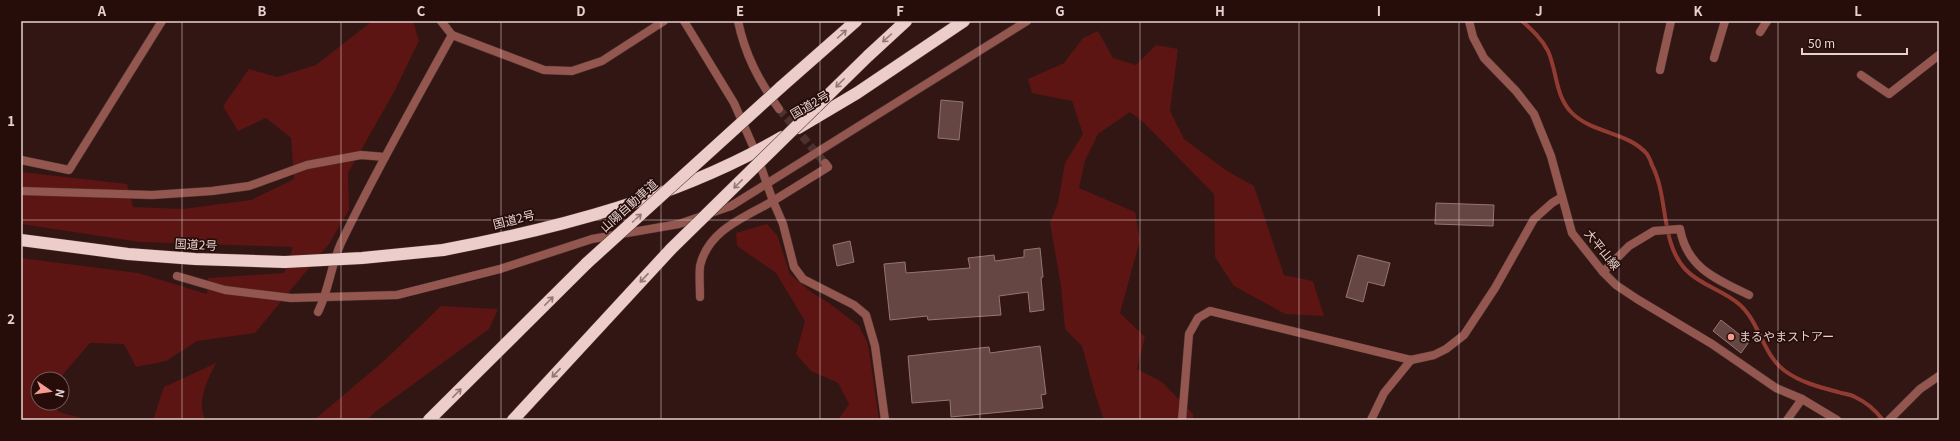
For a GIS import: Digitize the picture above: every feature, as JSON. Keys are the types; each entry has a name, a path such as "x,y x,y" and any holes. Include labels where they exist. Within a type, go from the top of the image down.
{"highway":[{"name":"山陽自動車道","path":"429,420 587,263 856,21"},
{"path":"513,420 671,249 868,56 906,21"},
{"name":"国道2号","path":"21,240 136,255 195,259 285,262 362,258 443,250 490,241 636,202 685,184 756,152 857,94 964,21"}],"street":[{"path":"21,160 69,170 162,21"},
{"path":"441,21 452,35 544,70 572,71 602,61 664,21"},
{"path":"684,21 734,104 756,152 783,224 794,267 803,279 854,305 866,315 875,346 886,420"},
{"path":"738,21 748,56 762,85 779,109"},
{"path":"177,276 225,290 291,298 397,295 500,269 592,240 679,224 732,206 1027,21"},
{"name":"大平山線","path":"1469,21 1473,37 1484,58 1516,91 1534,114 1551,156 1572,233 1603,272 1616,285 1712,344 1776,388 1802,399 1837,420"},
{"path":"1660,70 1671,21"},
{"path":"1714,58 1725,21"},
{"path":"1760,32 1768,21"},
{"path":"318,312 325,298 340,245 385,157 452,35"},
{"path":"1860,75 1889,94 1939,55"},
{"path":"21,191 152,195 212,191 249,186 315,163 361,155 385,157"},
{"path":"700,297 700,267 706,250 721,231 774,201 828,167 825,163"},
{"path":"1182,420 1188,334 1198,318 1210,311 1411,360 1434,355 1446,349 1464,335 1495,288 1534,219 1552,203 1562,197"},
{"path":"1603,272 1629,246 1654,231 1680,229 1682,244 1690,257 1706,274 1749,295"},
{"path":"1371,420 1384,392 1411,360"},
{"path":"1890,419 1920,389 1939,376"},
{"path":"1787,420 1802,399"}],"shaded area":[{"path":"372,21 413,21 419,41 394,92 348,173 349,210 329,244 255,333 197,341 166,361 136,367 124,344 90,343 66,371 30,371 30,411 58,411 88,420 21,420 21,258 138,273 207,294 208,278 284,273 293,247 140,242 21,224 21,172 127,184 133,207 183,209 251,200 294,179 291,138 266,118 238,131 223,106 249,69 277,77 316,65"},
{"path":"1098,31 1113,58 1136,65 1156,45 1178,49 1170,111 1184,139 1227,171 1254,186 1284,275 1313,281 1324,316 1285,314 1234,286 1215,257 1214,194 1142,121 1130,112 1098,134 1085,161 1079,188 1135,212 1140,240 1120,313 1145,337 1137,369 1162,382 1193,414 1193,420 1104,420 1082,346 1065,329 1061,286 1050,223 1058,203 1065,163 1083,134 1072,101 1032,93 1028,79 1064,63 1083,38"},
{"path":"767,224 777,235 790,274 811,292 829,303 859,326 868,344 879,420 838,420 849,404 838,383 811,371 796,354 805,321 776,273 737,246 736,233"},
{"path":"441,306 498,309 489,329 375,412 367,420 314,420 385,360"},
{"path":"216,363 204,391 202,405 205,420 153,420 164,387"}],"building":[{"path":"941,100 963,102 959,140 938,138"},
{"path":"1436,203 1494,205 1493,226 1435,224"},
{"path":"850,241 854,262 837,266 833,245"},
{"path":"1040,248 1044,310 1030,312 1028,292 999,296 1001,315 928,320 927,316 890,320 884,264 905,262 906,273 970,268 968,258 994,255 995,261 1024,257 1024,250"},
{"path":"1358,255 1390,263 1384,286 1368,282 1363,302 1346,297"},
{"name":"まるやまストアー","path":"1721,320 1749,342 1741,353 1713,331"},
{"path":"1040,346 1046,394 1041,395 1043,408 951,417 950,400 912,403 908,356 989,347 990,353"}],"waterway":[{"path":"1522,21 1533,31 1546,47 1551,59 1559,91 1571,112 1589,125 1630,141 1639,146 1647,154 1661,192 1668,234 1672,247 1686,270 1698,280 1733,299 1746,311 1771,356 1785,371 1810,384 1853,396 1863,401 1883,420"}],"tunnel":[{"path":"779,109 825,163"}],"place":[{"name":"まるやまストアー","path":"1731,337"}]}
